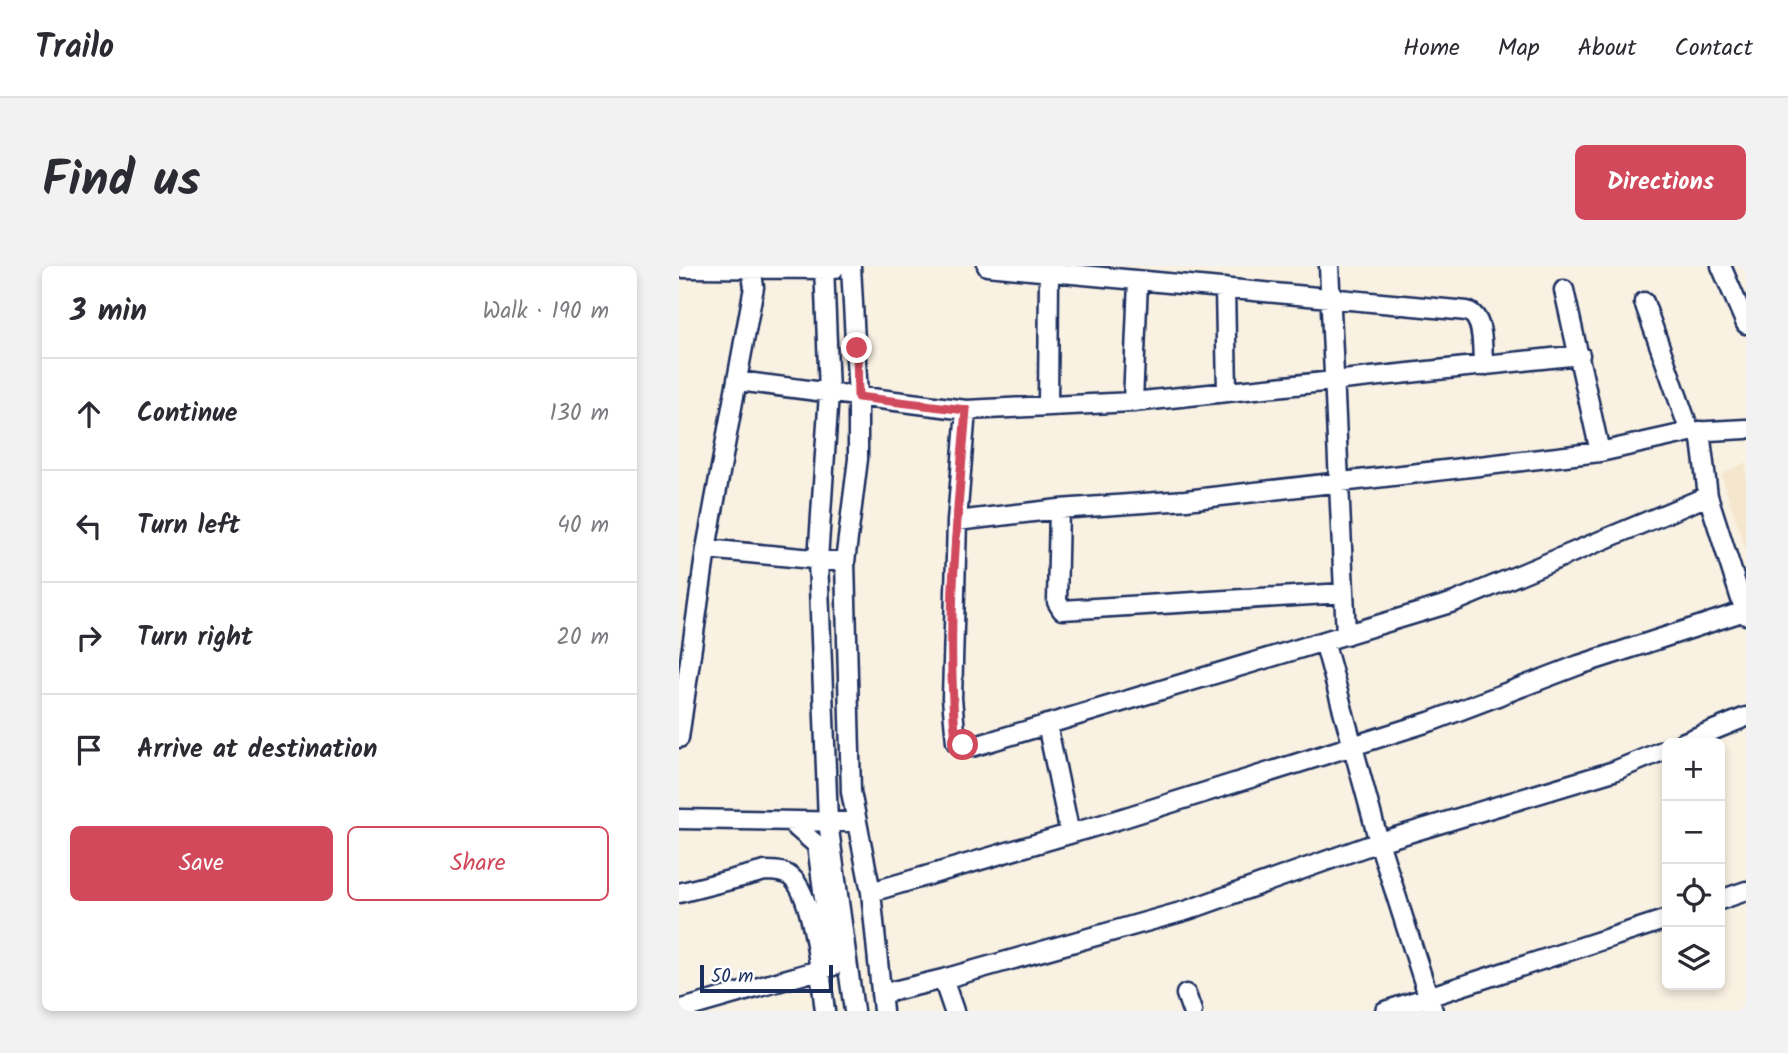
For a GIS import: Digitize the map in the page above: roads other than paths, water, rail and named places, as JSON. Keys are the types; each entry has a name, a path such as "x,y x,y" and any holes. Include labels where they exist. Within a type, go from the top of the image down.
{"street":[{"path":"988,266 1048,274 1329,297 1474,314 1479,321 1483,366"},
{"path":"1329,266 1346,635"},
{"path":"1721,266 1746,324"},
{"path":"679,268 851,267 858,397 858,459 845,562 851,792 871,892 882,1002 943,979 1188,910 1379,842 1614,771 1662,751"},
{"path":"679,738 706,549 754,287 751,268"},
{"path":"825,268 829,393 818,560 828,822 854,1011"},
{"path":"1048,274 1048,407"},
{"path":"1133,402 1138,281"},
{"path":"1224,288 1227,392"},
{"path":"1564,290 1600,452"},
{"path":"871,892 1070,834 1432,721 1579,665 1745,613 1708,496 1695,431 1644,302"},
{"path":"738,382 966,410 1133,402 1580,355"},
{"path":"966,410 957,521 952,698 956,742 972,747 1454,602 1708,496"},
{"path":"957,521 1059,509 1186,500 1600,452 1695,431 1746,429"},
{"path":"1059,509 1057,602 1062,610 1344,593"},
{"path":"706,549 845,562"},
{"path":"1324,641 1379,842 1430,1004"},
{"path":"1694,738 1746,717"},
{"path":"1047,724 1070,834"},
{"path":"679,819 856,822"},
{"path":"679,1010 833,966 817,845 789,821"},
{"path":"679,893 765,870 794,879 805,899 825,1011"},
{"path":"1725,898 1746,891"},
{"path":"1385,1011 1430,1004 1662,921"},
{"path":"943,979 954,1011"}]}
